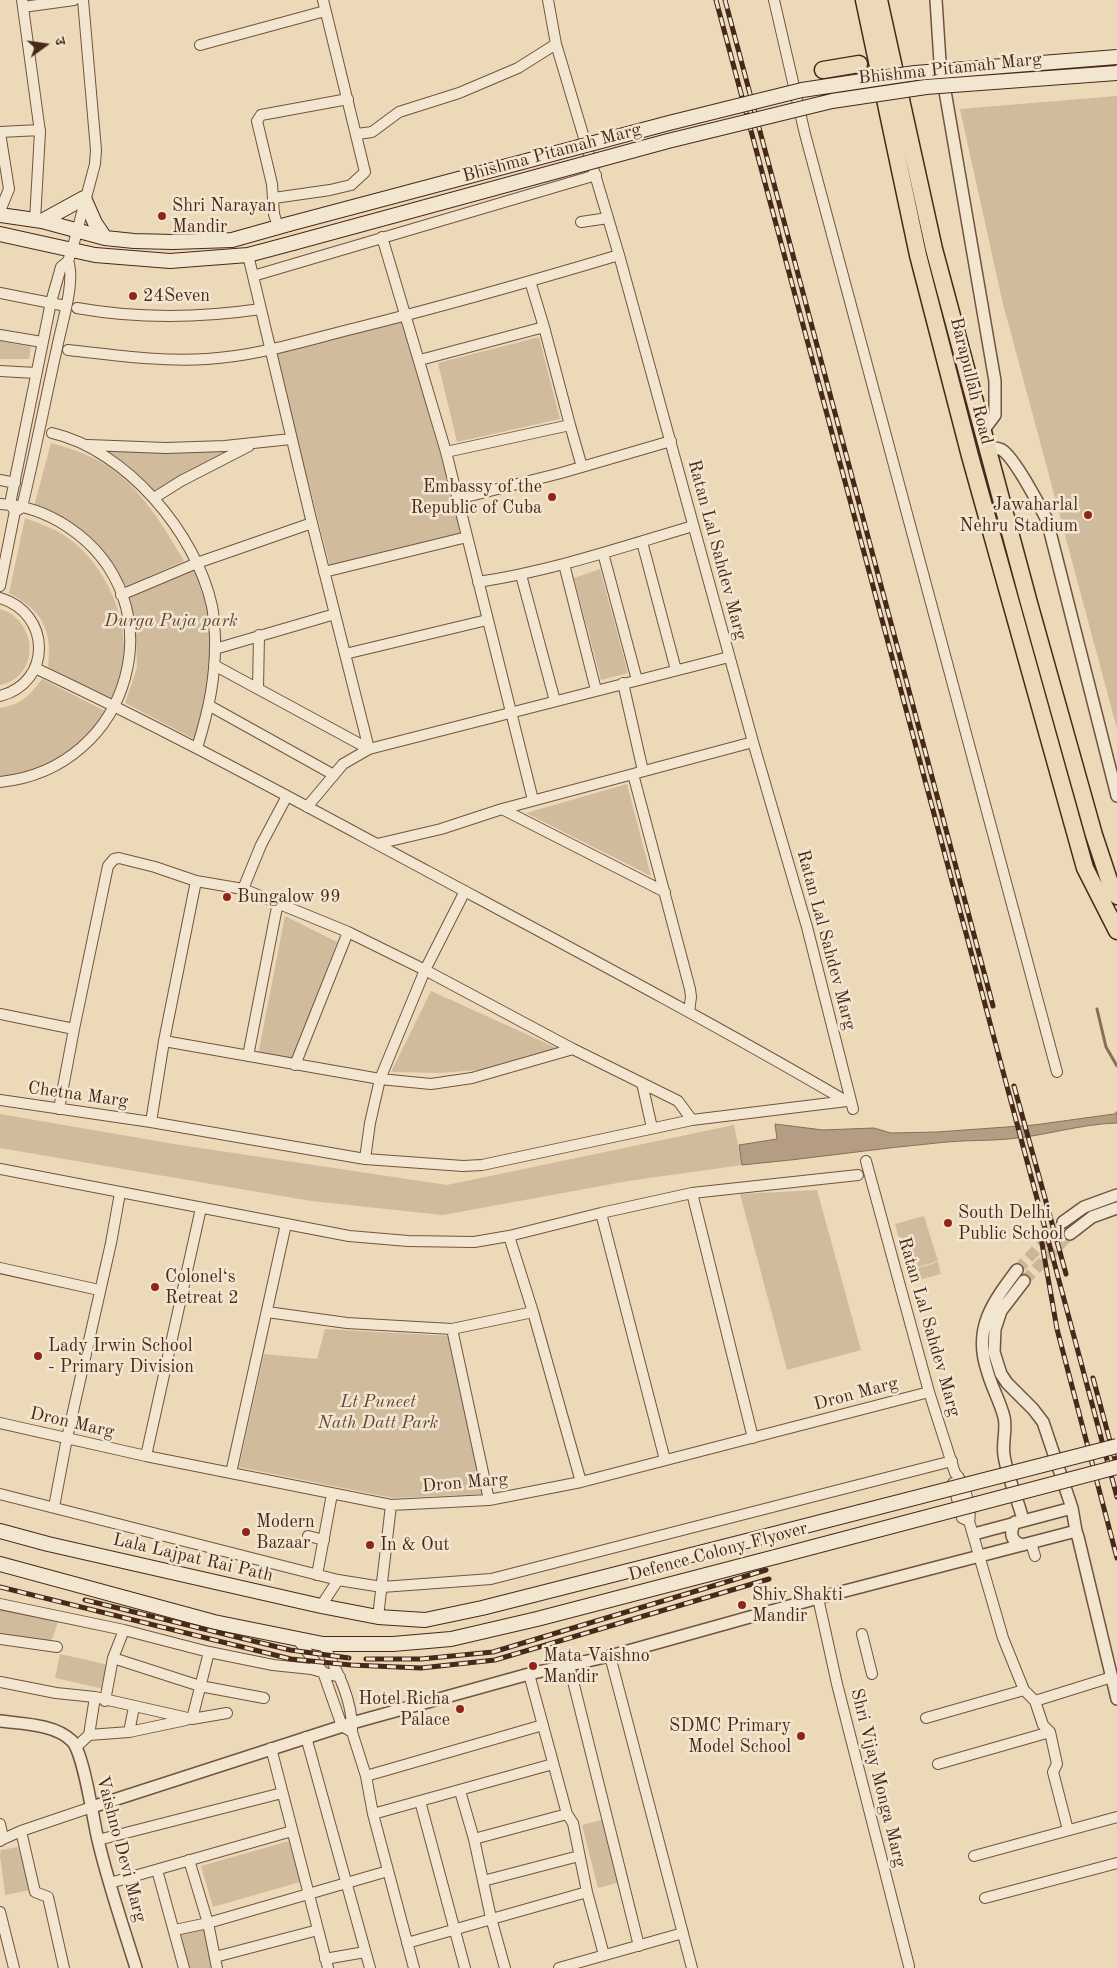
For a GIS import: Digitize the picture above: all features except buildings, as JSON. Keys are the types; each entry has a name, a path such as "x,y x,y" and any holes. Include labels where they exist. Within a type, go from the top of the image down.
{"highway":[{"name":"Barapullah Road","path":"864,0 918,255 970,456 1085,868 1117,931"},
{"name":"Barapullah Road","path":"880,0 934,249 1099,852 1111,886 1117,896"},
{"path":"823,70 859,64"}],"main road":[{"name":"Bhishma Pitamah Marg","path":"0,213 78,230 105,238 173,242 232,240 670,123 802,90 856,80 915,73 1117,57"},
{"name":"Bhishma Pitamah Marg","path":"0,234 70,255 170,260 248,255 668,141 832,101 926,87 1117,73"},
{"path":"38,221 84,198 95,223 105,238"},
{"name":"Defence Colony Flyover","path":"378,1617 425,1620 482,1608 1117,1446"},
{"name":"Defence Colony Flyover","path":"323,1644 392,1644 451,1639 634,1594 1117,1467"},
{"name":"Lala Lajpat Rai Path","path":"0,1531 48,1544 320,1606 378,1617"},
{"path":"0,1564 214,1622 323,1644"}],"street":[{"path":"38,221 40,130 22,4 74,0"},
{"path":"0,586 15,483 50,302 61,267 70,255 78,230 96,150 83,0"},
{"path":"274,198 351,185 365,172 323,0"},
{"name":"Ratan Lal Sahdev Marg","path":"548,0 556,44 596,175 671,442 678,489 693,526 807,927 849,1103"},
{"path":"774,0 805,134 1057,1072"},
{"path":"936,1 940,62 995,380 995,414 985,438 1009,457 1039,503 1046,520 1117,796"},
{"path":"200,45 325,11"},
{"path":"357,134 372,132 399,112 459,93 518,68 556,44"},
{"path":"284,225 274,214 274,198 257,121 261,115 348,99"},
{"path":"0,213 9,189 0,132 40,130"},
{"path":"253,276 382,236 596,175"},
{"path":"581,222 608,218"},
{"path":"382,236 446,452 533,800"},
{"path":"12,507 41,430 71,307 70,255"},
{"path":"248,255 291,440 369,749"},
{"path":"68,350 136,357 206,359 243,355 270,350 405,315 619,255"},
{"path":"530,281 582,467"},
{"path":"0,293 110,313 168,316 219,315 261,309"},
{"path":"420,360 544,327"},
{"path":"0,335 42,342"},
{"path":"0,371 36,373"},
{"path":"446,452 570,425"},
{"path":"52,433 86,444 109,458 126,472 154,498 175,527 197,563 212,606 215,649 210,706 197,748"},
{"path":"86,444 166,448 225,446 291,440"},
{"path":"458,499 671,442"},
{"path":"154,498 180,481 255,443"},
{"path":"0,480 15,483"},
{"path":"0,782 25,778 47,770 68,759 94,736 115,707 127,670 130,640 128,617 122,595 103,560 90,545 59,521 12,507"},
{"path":"122,595 197,563 312,523"},
{"path":"478,582 521,575 564,564 693,526"},
{"path":"324,572 467,537"},
{"path":"642,542 676,670"},
{"path":"603,553 637,680"},
{"path":"564,564 596,690"},
{"path":"521,575 555,701"},
{"path":"0,598 17,605 25,611 34,624 39,638 35,668 18,688 0,696"},
{"path":"215,649 335,614"},
{"path":"346,654 487,620"},
{"path":"258,689 259,635"},
{"path":"307,807 343,764 369,749 729,657"},
{"path":"214,665 369,749"},
{"path":"35,668 197,748 465,891 689,1012 849,1103"},
{"path":"623,684 638,772 664,892 690,989 689,1012"},
{"path":"729,698 741,698"},
{"path":"210,706 334,775"},
{"path":"377,844 441,829 533,800 753,742"},
{"path":"244,890 261,845 287,796"},
{"path":"502,809 664,892"},
{"path":"60,1109 74,1029 108,866 114,859 119,858 155,867 196,881 244,890 278,902 348,932 425,970 573,1049 678,1101 692,1120"},
{"path":"151,1122 164,1041 196,881"},
{"path":"365,1159 370,1123 380,1080 425,970 465,891"},
{"path":"248,1056 278,902"},
{"path":"295,1065 348,932"},
{"path":"0,1014 74,1029"},
{"path":"164,1041 380,1080 432,1084 472,1078 573,1049"},
{"path":"642,1083 652,1128"},
{"name":"Chetna Marg","path":"0,1100 151,1122 365,1159 462,1166 482,1165 692,1120 849,1103"},
{"name":"Ratan Lal Sahdev Marg","path":"866,1161 929,1392 955,1472 961,1478 971,1514 969,1521 981,1556 1003,1638 1024,1690"},
{"path":"0,1169 120,1193 157,1204 201,1208 349,1236 408,1241 474,1242 509,1236 601,1212 692,1193 858,1176"},
{"path":"54,1507 120,1193"},
{"path":"692,1193 753,1438"},
{"path":"1063,1222 1084,1207 1117,1195"},
{"path":"146,1456 201,1208"},
{"path":"1070,1234 1092,1217 1117,1208"},
{"path":"601,1212 665,1460"},
{"path":"230,1473 286,1224"},
{"path":"509,1236 533,1312 581,1482"},
{"path":"0,1268 100,1290"},
{"path":"1017,1270 993,1302 983,1333 982,1349 986,1370 1004,1417 1002,1444 1004,1458 1019,1521"},
{"path":"1024,1281 1001,1311 995,1329 994,1352 1001,1374 1007,1383 1033,1408 1043,1422 1072,1508 1117,1699"},
{"path":"267,1312 347,1322 452,1329 533,1312"},
{"path":"452,1329 489,1500"},
{"name":"Dron Marg","path":"0,1423 146,1456 391,1506 489,1500 581,1482 929,1392"},
{"path":"0,1494 317,1575 382,1587 490,1579 952,1461"},
{"path":"317,1575 332,1494"},
{"path":"378,1617 391,1506"},
{"path":"974,1534 1072,1508"},
{"path":"1019,1521 1011,1530 1012,1539 1016,1543 1027,1544"},
{"path":"0,1841 21,1831 306,1737 349,1727 529,1674 610,1656 818,1598 1027,1544 1077,1534"},
{"path":"308,1536 324,1540"},
{"path":"1027,1544 1035,1556"},
{"path":"320,1606 338,1580"},
{"name":"Shri Vijay Monga Marg","path":"818,1598 837,1684 909,1966"},
{"path":"0,1604 124,1630 209,1652 323,1672 340,1677"},
{"path":"90,1735 113,1658 124,1630"},
{"path":"862,1634 872,1674"},
{"path":"0,1639 57,1647"},
{"path":"297,1639 323,1672 349,1727 366,1776 388,1871 414,1968"},
{"path":"323,1644 340,1677 349,1727"},
{"path":"192,1719 209,1652"},
{"path":"610,1656 692,1968"},
{"path":"113,1658 200,1686 264,1698"},
{"path":"570,1665 638,1946"},
{"path":"529,1674 567,1814 573,1823 587,1892 604,1956"},
{"path":"1035,1701 1112,1677"},
{"path":"0,1682 100,1699 192,1719"},
{"path":"926,1718 1024,1690 1035,1701 1044,1725 1050,1732 1057,1764 1053,1772 1068,1830"},
{"path":"129,1732 134,1707"},
{"path":"0,1721 60,1732 74,1743 90,1735 129,1732 227,1713"},
{"path":"366,1776 543,1725"},
{"path":"938,1764 1050,1732"},
{"path":"306,1737 370,1968"},
{"name":"Vaishno Devi Marg","path":"74,1743 92,1807 98,1840 136,1968"},
{"path":"270,1748 327,1964 365,1952"},
{"path":"374,1814 553,1764"},
{"path":"460,1791 505,1968"},
{"path":"98,1840 282,1793"},
{"path":"420,1801 465,1968"},
{"path":"474,1840 567,1814"},
{"path":"974,1856 1117,1817"},
{"path":"0,1824 2,1833 0,1841"},
{"path":"21,1831 35,1892 48,1897 64,1968"},
{"path":"110,1883 292,1831"},
{"path":"483,1881 579,1856"},
{"path":"189,1860 208,1923 217,1968"},
{"path":"985,1898 1117,1863"},
{"path":"157,1870 184,1968"},
{"path":"175,1930 208,1923 388,1871"},
{"path":"407,1943 587,1892"},
{"path":"0,1912 14,1968"},
{"path":"215,1957 318,1930"},
{"path":"559,1968 683,1933"}],"green space":[{"name":"Jawaharlal Nehru Stadium","path":"1117,96 1117,729 1002,300 960,109"},
{"path":"402,322 461,533 330,566 275,353"},
{"path":"539,337 560,419 457,442 438,363"},
{"path":"0,341 31,347 29,359 0,359"},
{"path":"51,443 91,457 121,476 134,488 156,516 184,561 126,587 103,550 70,525 34,506"},
{"path":"105,449 231,450 154,493"},
{"path":"25,518 57,531 72,541 96,566 113,596 122,629 124,653 113,699 48,667 49,642 42,622 29,606 9,593"},
{"path":"600,569 628,673 601,680 574,578"},
{"name":"Durga Puja park","path":"195,570 209,615 210,660 207,696 194,739 125,703 137,668 136,636 127,598"},
{"path":"0,609 13,615 22,624 28,636 30,648 28,660 23,671 13,680 0,685"},
{"path":"42,679 107,712 86,740 59,761 29,774 0,776 0,708 19,702"},
{"path":"627,784 651,876 526,813"},
{"path":"285,916 337,942 292,1060 258,1055"},
{"path":"431,991 557,1048 479,1070 439,1073 391,1072"},
{"path":"0,1114 180,1145 447,1185 734,1125 742,1165 628,1181 443,1215 311,1201 0,1148"},
{"path":"817,1190 861,1350 787,1370 740,1194"},
{"path":"924,1216 938,1261 908,1270 895,1224"},
{"path":"938,1262 941,1274 919,1280 915,1269"},
{"name":"Lt Puneet Nath Datt Park","path":"325,1329 451,1336 484,1494 393,1498 239,1467 264,1354 317,1359"},
{"path":"0,1609 58,1621 53,1637 48,1645 0,1641"},
{"path":"60,1654 109,1665 104,1689 55,1678"},
{"path":"605,1819 621,1882 598,1888 582,1825"},
{"path":"289,1841 300,1882 213,1907 201,1866"},
{"path":"18,1847 30,1890 5,1895 1,1850"},
{"path":"205,1929 213,1968 188,1968 181,1934"}],"shaded area":[{"path":"1117,1112 1117,1123 1090,1125 1022,1137 921,1144 742,1165 739,1145 777,1139 775,1124 823,1130 874,1128 891,1133 937,1132 1034,1125 1114,1114"}],"waterway":[{"path":"1097,1009 1106,1047 1117,1066"}],"tunnel":[{"path":"1017,1270 1063,1222"},
{"path":"1024,1281 1070,1234"}],"railway":[{"path":"716,0 1117,1497"},
{"path":"725,0 993,1006"},
{"path":"1014,1086 1066,1274"},
{"path":"1040,1232 1057,1329 1117,1558"},
{"path":"1093,1378 1117,1467"},
{"path":"366,1659 421,1659 493,1652 766,1570"},
{"path":"0,1587 291,1659 351,1665 421,1668 495,1660 769,1579"},
{"path":"85,1600 290,1650 349,1658"}],"place":[{"name":"Shri Narayan Mandir","path":"162,216"},
{"name":"24Seven","path":"133,296"},
{"name":"Embassy of the Republic of Cuba","path":"552,497"},
{"name":"Jawaharlal Nehru Stadium","path":"1088,515"},
{"name":"Bungalow 99","path":"227,897"},
{"name":"South Delhi Public School","path":"948,1223"},
{"name":"Colonel‘s Retreat 2","path":"155,1287"},
{"name":"Lady Irwin School - Primary Division","path":"38,1356"},
{"name":"Modern Bazaar","path":"246,1532"},
{"name":"In & Out","path":"370,1545"},
{"name":"Shiv Shakti Mandir","path":"742,1605"},
{"name":"Mata Vaishno Mandir","path":"533,1666"},
{"name":"Hotel Richa Palace","path":"460,1709"},
{"name":"SDMC Primary Model School","path":"801,1736"}]}
